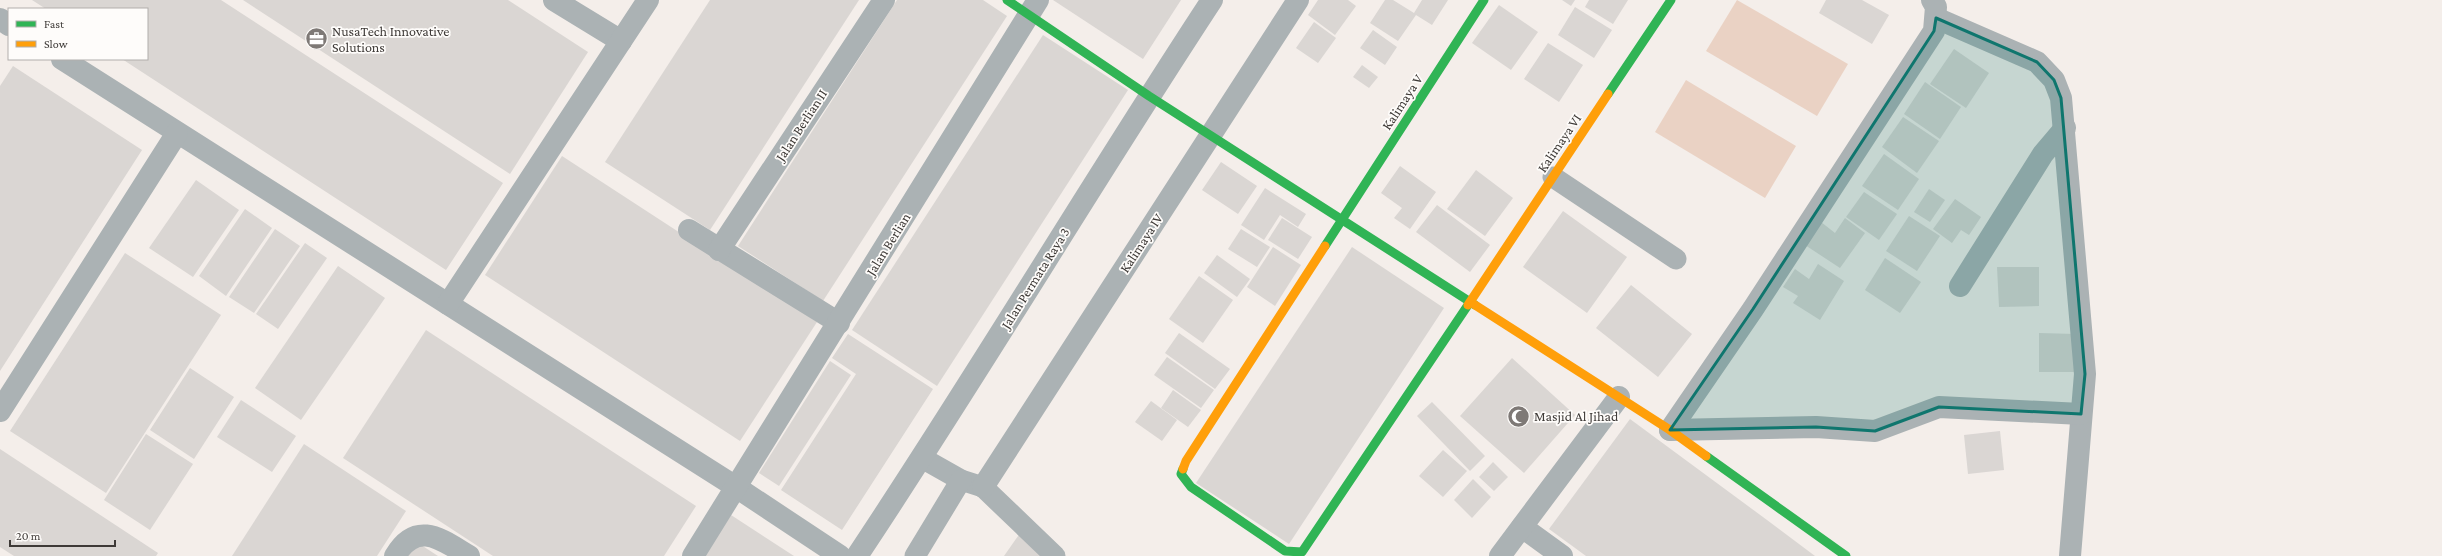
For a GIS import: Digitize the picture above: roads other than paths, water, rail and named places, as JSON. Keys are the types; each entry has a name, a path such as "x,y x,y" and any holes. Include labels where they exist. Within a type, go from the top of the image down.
{"street":[{"path":"554,0 621,41"},
{"path":"448,304 648,0"},
{"name":"Jalan Berlian II","path":"719,250 884,0"},
{"path":"1007,0 1034,7 1149,96 1670,430 1846,556"},
{"name":"Jalan Permata Raya 3","path":"857,556 922,458 1149,96 1212,0"},
{"name":"Kalimaya IV","path":"983,487 1298,0"},
{"name":"Kalimaya V","path":"1472,303 1310,543 1302,552 1285,551 1191,488 1181,474 1186,461 1484,0"},
{"name":"Kalimaya VI","path":"1472,303 1553,177 1672,0"},
{"name":"Jalan Berlian","path":"693,556 1034,7"},
{"path":"1670,430 1753,309 1934,31 1934,9 2037,62 2054,80 2061,98 2065,128 2085,374 2070,556"},
{"path":"64,60 736,487 840,556"},
{"path":"1960,286 2043,154 2065,128"},
{"path":"0,411 177,133"},
{"path":"689,230 839,323"},
{"path":"1500,556 1618,397"},
{"path":"1670,430 1816,427 1875,431 1939,408 2081,414"},
{"path":"1522,528 1562,556"},
{"path":"395,556 410,539 429,534 439,538 469,556"}],"lane":[{"path":"1553,177 1676,259"},
{"path":"922,458 961,480 983,487 1055,556"},
{"path":"915,556 961,480"}],"place":[{"name":"NusaTech Innovative Solutions","path":"317,39"},
{"name":"Masjid Al Jihad","path":"1518,416"}]}
